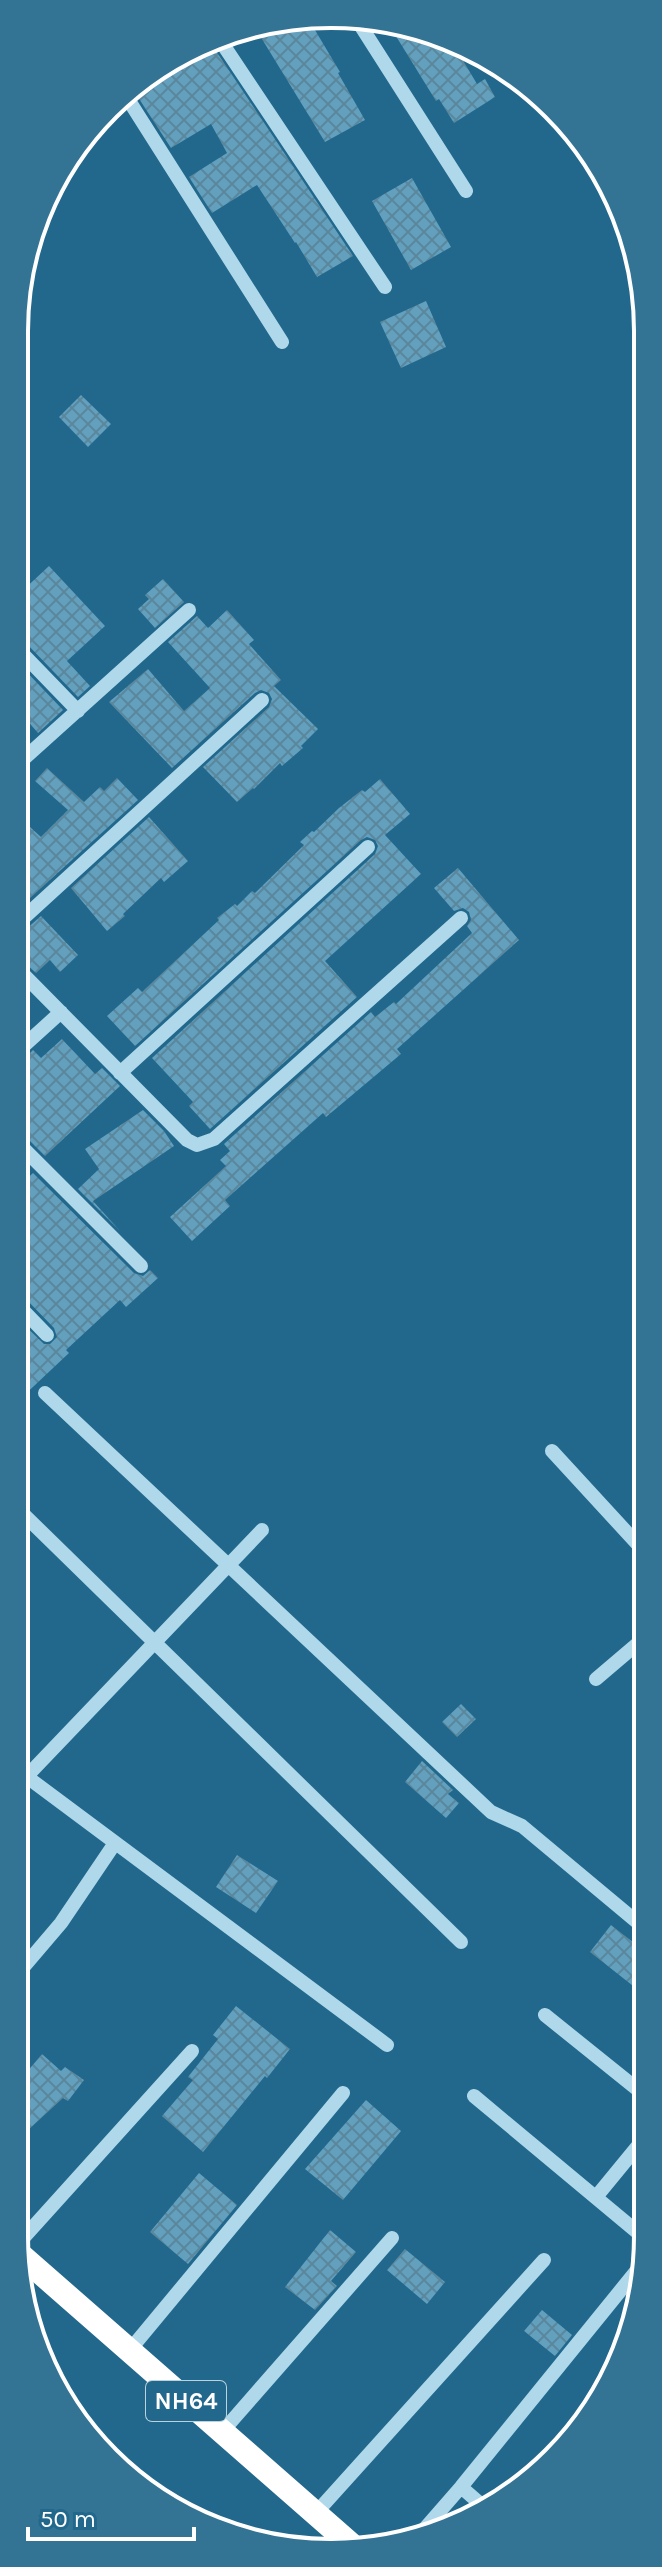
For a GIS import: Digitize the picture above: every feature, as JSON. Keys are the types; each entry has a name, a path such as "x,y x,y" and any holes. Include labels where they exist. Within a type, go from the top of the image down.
{"highway":[{"name":"NH64","path":"29,2260 344,2538"}],"street":[{"path":"364,30 466,191"},
{"path":"225,47 385,287"},
{"path":"131,103 282,342"},
{"path":"28,755 189,610"},
{"path":"28,659 78,711"},
{"path":"28,914 262,700"},
{"path":"120,1073 368,847"},
{"path":"28,979 187,1140 197,1145 214,1139 461,918"},
{"path":"28,1042 61,1012"},
{"path":"28,1153 141,1266"},
{"path":"28,1315 47,1335"},
{"path":"45,1393 491,1812 522,1826 634,1919"},
{"path":"552,1451 634,1540"},
{"path":"28,1519 461,1942"},
{"path":"28,1765 154,1643 262,1530"},
{"path":"596,1679 634,1647"},
{"path":"28,1777 387,2045"},
{"path":"28,1962 61,1923 115,1843"},
{"path":"545,2015 634,2087"},
{"path":"28,2237 192,2051"},
{"path":"129,2351 343,2093"},
{"path":"474,2096 634,2229"},
{"path":"596,2197 634,2151"},
{"path":"222,2432 392,2238"},
{"path":"315,2514 544,2260"},
{"path":"430,2522 631,2278"},
{"path":"461,2487 477,2501"}],"building":[{"path":"314,29 365,120 325,142 260,36"},
{"path":"395,35 461,57 477,84 485,79 495,97 454,123 439,99 436,101"},
{"path":"216,51 353,256 317,277 257,185 212,213 189,177 227,153 211,124 171,148 138,98 163,79"},
{"path":"412,178 451,247 411,270 372,201"},
{"path":"426,301 446,347 401,368 380,322"},
{"path":"81,395 111,424 88,447 59,417"},
{"path":"49,566 105,626 67,661 90,686 78,697 28,645 28,586"},
{"path":"163,579 184,602 155,628 138,609 149,599 145,595"},
{"path":"227,610 254,640 249,644 281,680 274,686 318,729 301,746 303,748 282,766 280,763 237,802 203,767 269,707 272,699 269,693 261,690 255,693 172,768 109,702 148,669 184,711 210,688 168,642 197,616 208,628"},
{"path":"28,673 63,710 38,733 28,721"},
{"path":"47,768 84,802 100,787 104,791 117,778 138,800 28,900 28,825 41,837 68,810 35,781"},
{"path":"380,779 410,814 385,835 421,874 325,961 357,997 210,1129 189,1106 193,1102 152,1058 375,854 378,846 375,840 367,837 361,840 135,1046 107,1016 138,988 142,992 219,920 217,918 235,904 237,906 252,891 255,893 304,845 300,842 312,831"},
{"path":"149,817 188,861 164,882 161,878 107,931 71,888"},
{"path":"458,868 519,940 397,1049 401,1054 326,1117 323,1113 225,1200 230,1206 192,1241 170,1217 226,1166 220,1160 230,1151 224,1144 371,1012 375,1017 394,1002 396,1004 472,933 467,926 471,920 469,912 463,908 454,911 434,888"},
{"path":"41,916 78,955 60,972 50,960 36,973 28,966 28,927"},
{"path":"62,1039 95,1074 102,1068 120,1086 45,1156 28,1139 28,1055 33,1050 41,1058"},
{"path":"143,1110 174,1146 93,1201 120,1231 78,1189 99,1169 85,1149"},
{"path":"33,1173 134,1273 143,1276 150,1270 158,1278 126,1307 120,1300 66,1350 69,1353 28,1392 28,1329 44,1344 50,1344 57,1337 54,1328 28,1301 28,1178"},
{"path":"461,1704 476,1719 457,1737 442,1722"},
{"path":"422,1761 453,1790 448,1794 459,1803 446,1818 405,1782"},
{"path":"237,1855 278,1881 256,1913 216,1887"},
{"path":"611,1925 634,1943 634,1987 590,1952"},
{"path":"236,2006 290,2049 203,2152 162,2116 193,2080 188,2077 218,2039 213,2035"},
{"path":"42,2054 61,2071 65,2067 84,2080 68,2101 63,2098 28,2130 28,2070"},
{"path":"366,2100 401,2131 343,2200 305,2169"},
{"path":"199,2173 237,2205 188,2264 150,2232"},
{"path":"330,2230 356,2252 331,2281 337,2286 315,2310 285,2287"},
{"path":"405,2249 445,2282 427,2304 387,2270"},
{"path":"542,2310 572,2335 555,2356 524,2331"}]}
